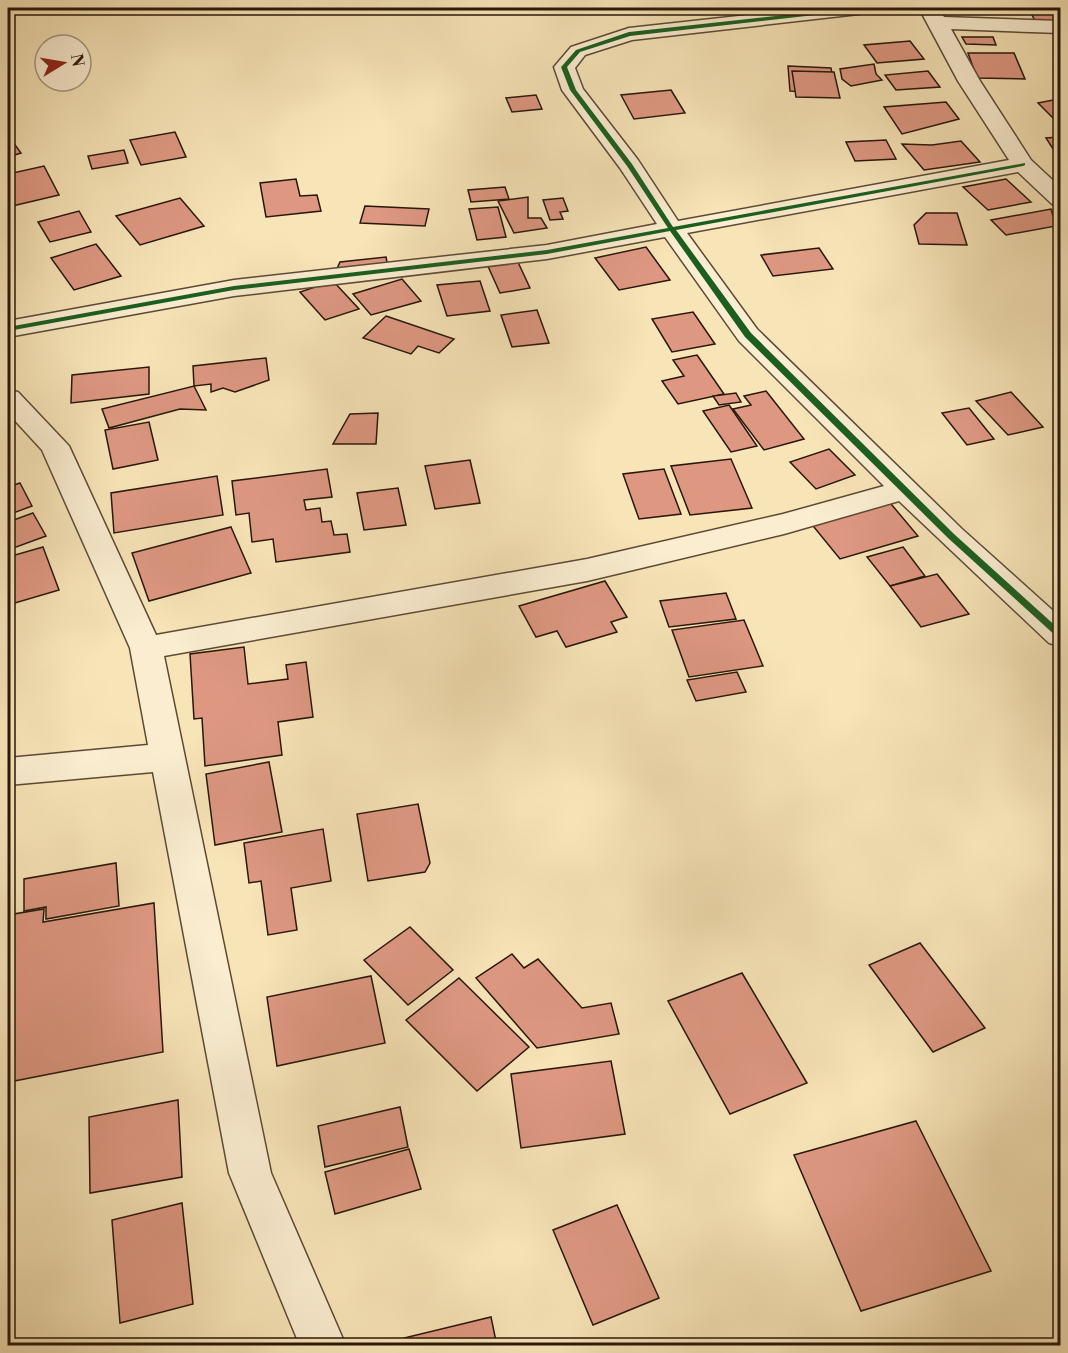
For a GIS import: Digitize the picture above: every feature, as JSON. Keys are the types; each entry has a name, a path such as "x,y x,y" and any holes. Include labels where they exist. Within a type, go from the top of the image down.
{"street":[{"path":"860,8 629,34 579,51 564,67 573,90 630,165 673,231 748,335 951,536 1060,635"},
{"path":"927,12 1060,27"},
{"path":"927,12 1023,164 1060,199"},
{"path":"8,329 234,288 547,252 673,231 1023,164"},
{"path":"8,398 55,446 146,648 250,1173 323,1346"},
{"path":"146,648 587,570 783,524 905,490"},
{"path":"8,772 168,757"}],"building":[{"path":"1028,8 1060,8 1060,23 1037,24"},
{"path":"962,37 993,37 996,45 966,44"},
{"path":"910,41 924,59 877,63 864,45"},
{"path":"968,53 1014,53 1025,79 977,78"},
{"path":"874,64 876,74 882,80 851,86 842,79 840,69"},
{"path":"788,66 831,68 835,93 790,91"},
{"path":"792,71 834,72 840,98 796,97"},
{"path":"928,71 940,87 896,90 885,75"},
{"path":"671,90 685,113 634,119 621,95"},
{"path":"536,95 542,109 512,112 506,98"},
{"path":"1053,100 1060,107 1060,125 1038,103"},
{"path":"946,102 959,119 902,134 884,107"},
{"path":"175,132 186,157 141,165 130,140"},
{"path":"1060,137 1060,160 1046,138"},
{"path":"8,138 10,138 21,153 8,157"},
{"path":"886,140 896,159 855,161 846,142"},
{"path":"961,141 980,162 924,170 902,144 932,145"},
{"path":"124,150 128,163 92,169 88,156"},
{"path":"44,166 59,195 8,207 8,174"},
{"path":"296,179 300,196 317,195 321,211 266,217 260,183"},
{"path":"1006,179 1031,202 988,210 963,187"},
{"path":"505,187 509,199 471,202 468,190"},
{"path":"528,197 528,218 541,218 547,228 514,233 498,201"},
{"path":"180,198 204,226 140,245 116,216"},
{"path":"563,198 568,211 560,212 563,219 550,220 543,200"},
{"path":"365,206 429,209 425,226 360,223"},
{"path":"498,207 506,237 477,240 469,209"},
{"path":"1051,209 1056,226 1006,235 991,220"},
{"path":"79,211 91,232 50,242 38,222"},
{"path":"926,213 957,213 967,245 919,244 914,225"},
{"path":"96,244 121,276 74,290 51,258"},
{"path":"646,247 670,280 619,290 595,258"},
{"path":"819,248 833,269 773,276 761,255"},
{"path":"386,257 388,267 335,273 340,262"},
{"path":"517,260 530,288 500,293 487,264"},
{"path":"402,279 421,301 371,315 353,294"},
{"path":"333,281 359,309 325,320 300,292"},
{"path":"480,281 490,311 447,316 437,285"},
{"path":"537,310 549,343 512,347 501,315"},
{"path":"693,312 715,344 672,352 652,319"},
{"path":"386,316 454,339 439,353 418,346 411,354 363,338"},
{"path":"697,355 724,394 678,404 662,381 684,376 673,360"},
{"path":"266,358 269,380 235,392 223,388 211,392 211,384 194,386 193,366"},
{"path":"149,367 149,394 71,403 72,375"},
{"path":"194,386 206,410 180,409 109,428 102,409"},
{"path":"766,391 804,439 764,450 733,409 751,405 744,396"},
{"path":"1011,392 1043,427 1008,435 976,401"},
{"path":"736,393 741,402 719,405 713,396"},
{"path":"729,405 757,446 731,452 703,411"},
{"path":"969,408 994,439 967,445 942,413"},
{"path":"378,413 376,444 333,444 350,414"},
{"path":"149,422 158,460 113,469 105,430"},
{"path":"829,449 855,475 816,489 790,462"},
{"path":"731,459 752,508 690,515 671,466"},
{"path":"470,460 480,503 435,509 425,466"},
{"path":"327,469 332,497 304,500 306,510 320,508 322,522 331,521 334,535 347,534 350,552 276,562 273,539 252,542 249,513 236,515 232,481"},
{"path":"664,469 681,514 639,519 623,474"},
{"path":"217,476 223,515 114,533 111,493"},
{"path":"20,483 32,506 8,515 8,487"},
{"path":"398,488 406,525 364,530 357,493"},
{"path":"886,498 918,536 840,559 809,521"},
{"path":"33,513 46,536 8,550 8,522"},
{"path":"231,527 251,573 149,601 132,553"},
{"path":"43,547 59,590 8,605 8,557"},
{"path":"903,547 925,576 890,586 867,557"},
{"path":"937,574 969,614 921,627 890,586"},
{"path":"605,581 627,617 611,622 617,632 566,647 557,631 536,637 519,606"},
{"path":"726,593 736,619 669,627 660,601"},
{"path":"744,620 763,666 689,677 672,630"},
{"path":"244,647 248,684 288,679 286,665 306,662 313,717 278,722 282,755 205,766 202,718 194,719 190,654"},
{"path":"737,672 746,692 696,701 687,680"},
{"path":"269,762 282,832 215,845 206,774"},
{"path":"418,804 430,863 425,872 368,881 357,814"},
{"path":"323,829 331,881 291,888 297,930 268,935 261,881 249,883 244,843"},
{"path":"116,863 119,906 46,919 46,907 24,911 24,879"},
{"path":"154,903 163,1052 9,1082 11,965 8,965 8,915 44,909 43,922"},
{"path":"410,927 453,970 408,1005 364,960"},
{"path":"920,943 985,1028 933,1052 869,965"},
{"path":"512,954 524,968 538,959 582,1008 611,1003 619,1034 537,1048 476,978"},
{"path":"742,973 807,1083 730,1114 668,1001"},
{"path":"371,976 385,1043 277,1066 267,997"},
{"path":"459,978 529,1047 477,1091 406,1020"},
{"path":"611,1061 625,1134 521,1148 511,1074"},
{"path":"178,1100 182,1177 90,1193 89,1117"},
{"path":"400,1107 408,1147 325,1167 318,1126"},
{"path":"916,1121 991,1271 861,1311 794,1155"},
{"path":"409,1149 421,1189 335,1214 325,1172"},
{"path":"182,1203 193,1304 120,1323 112,1220"},
{"path":"617,1205 659,1298 593,1325 553,1230"},
{"path":"491,1317 497,1346 405,1346 404,1338"}],"cycle path":[{"path":"859,8 629,34 578,51 564,67 573,90 630,165 673,231 748,335 951,536 1060,635"},
{"path":"8,329 234,288 547,252 1023,164"}]}
